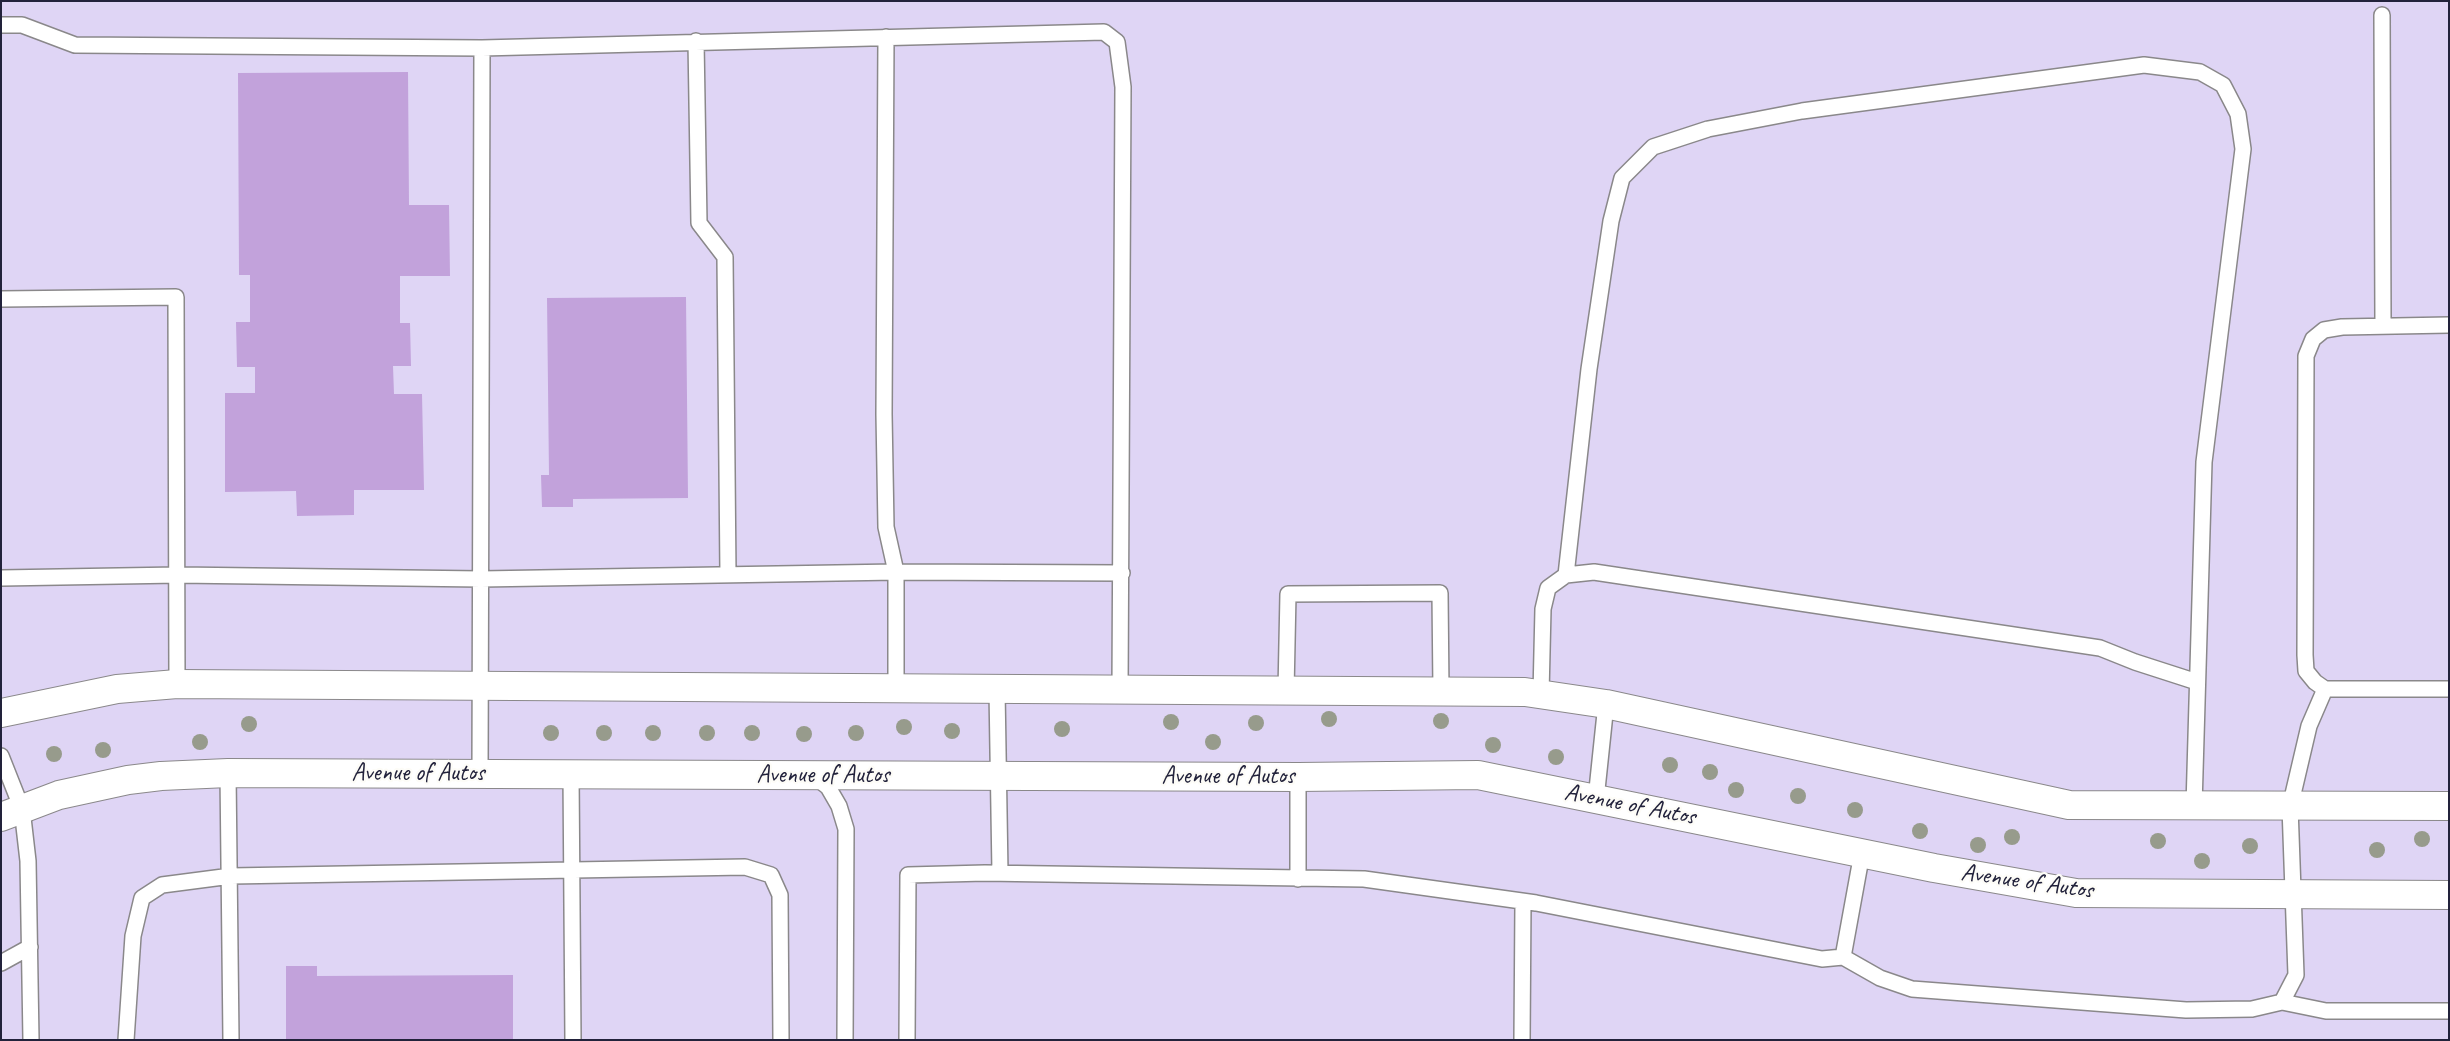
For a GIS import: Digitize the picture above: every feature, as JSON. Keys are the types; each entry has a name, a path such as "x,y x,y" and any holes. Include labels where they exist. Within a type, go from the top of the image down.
{"street":[{"path":"1,713 117,690 177,684 480,684 896,690 1525,692 1606,704 2069,804 2290,807 2449,806"},
{"name":"Avenue of Autos","path":"12,813 59,795 128,780 161,776 228,774 1298,777 1478,775 1862,853 2076,893 2449,895"}],"lane":[{"path":"2382,15 2383,326"},
{"path":"1,25 22,25 75,45 482,48 1104,32 1118,42 1124,87 1120,690"},
{"path":"886,37 884,414 886,527 896,572 896,690"},
{"path":"696,41 699,223 725,257 728,575"},
{"path":"480,774 482,48"},
{"path":"1566,575 1589,369 1611,221 1622,178 1653,147 1708,129 1811,110 2144,65 2200,72 2223,84 2238,114 2243,149 2204,462 2194,806"},
{"path":"1,299 176,297 177,684"},
{"path":"2449,324 2342,326 2324,330 2313,339 2306,356 2306,671 2325,690 2449,690"},
{"path":"1,578 178,575 481,578 896,572 1122,573"},
{"path":"1541,694 1543,609 1548,588 1566,575 1594,572 2100,648 2135,662 2197,682"},
{"path":"1286,691 1288,594 1440,593 1442,691"},
{"path":"997,690 1000,874"},
{"path":"2282,1002 2296,975 2290,807 2309,726 2325,690"},
{"path":"1596,799 1606,704"},
{"path":"1,756 12,813 28,861 31,1040"},
{"path":"228,774 231,876 231,1040"},
{"path":"571,774 570,870 573,1040"},
{"path":"813,775 828,787 839,806 846,829 845,1040"},
{"path":"1298,777 1298,879"},
{"path":"1843,956 1862,853"},
{"path":"126,1040 133,936 142,898 162,885 231,876 745,867 770,875 780,895 781,1040"},
{"path":"907,1040 908,875 1000,874 1364,879 1524,902 1822,959 1843,956 1880,978 1912,989 2186,1010 2252,1009 2282,1002 2326,1011 2449,1011"},
{"path":"1522,1040 1524,902"},
{"path":"1,963 30,947"}],"shaded area":[{"path":"1,1 2449,1 2449,1040 1,1040"}],"building":[{"path":"408,72 409,205 449,205 450,276 400,276 400,323 410,323 411,366 393,366 394,394 422,394 424,490 354,490 354,515 297,516 296,491 225,492 225,393 255,393 255,367 237,367 236,322 250,322 250,275 239,275 238,73"},
{"path":"686,297 688,498 573,499 573,507 542,507 541,475 549,475 547,298"},
{"path":"286,966 317,966 317,976 513,975 513,1040 286,1040"}]}
